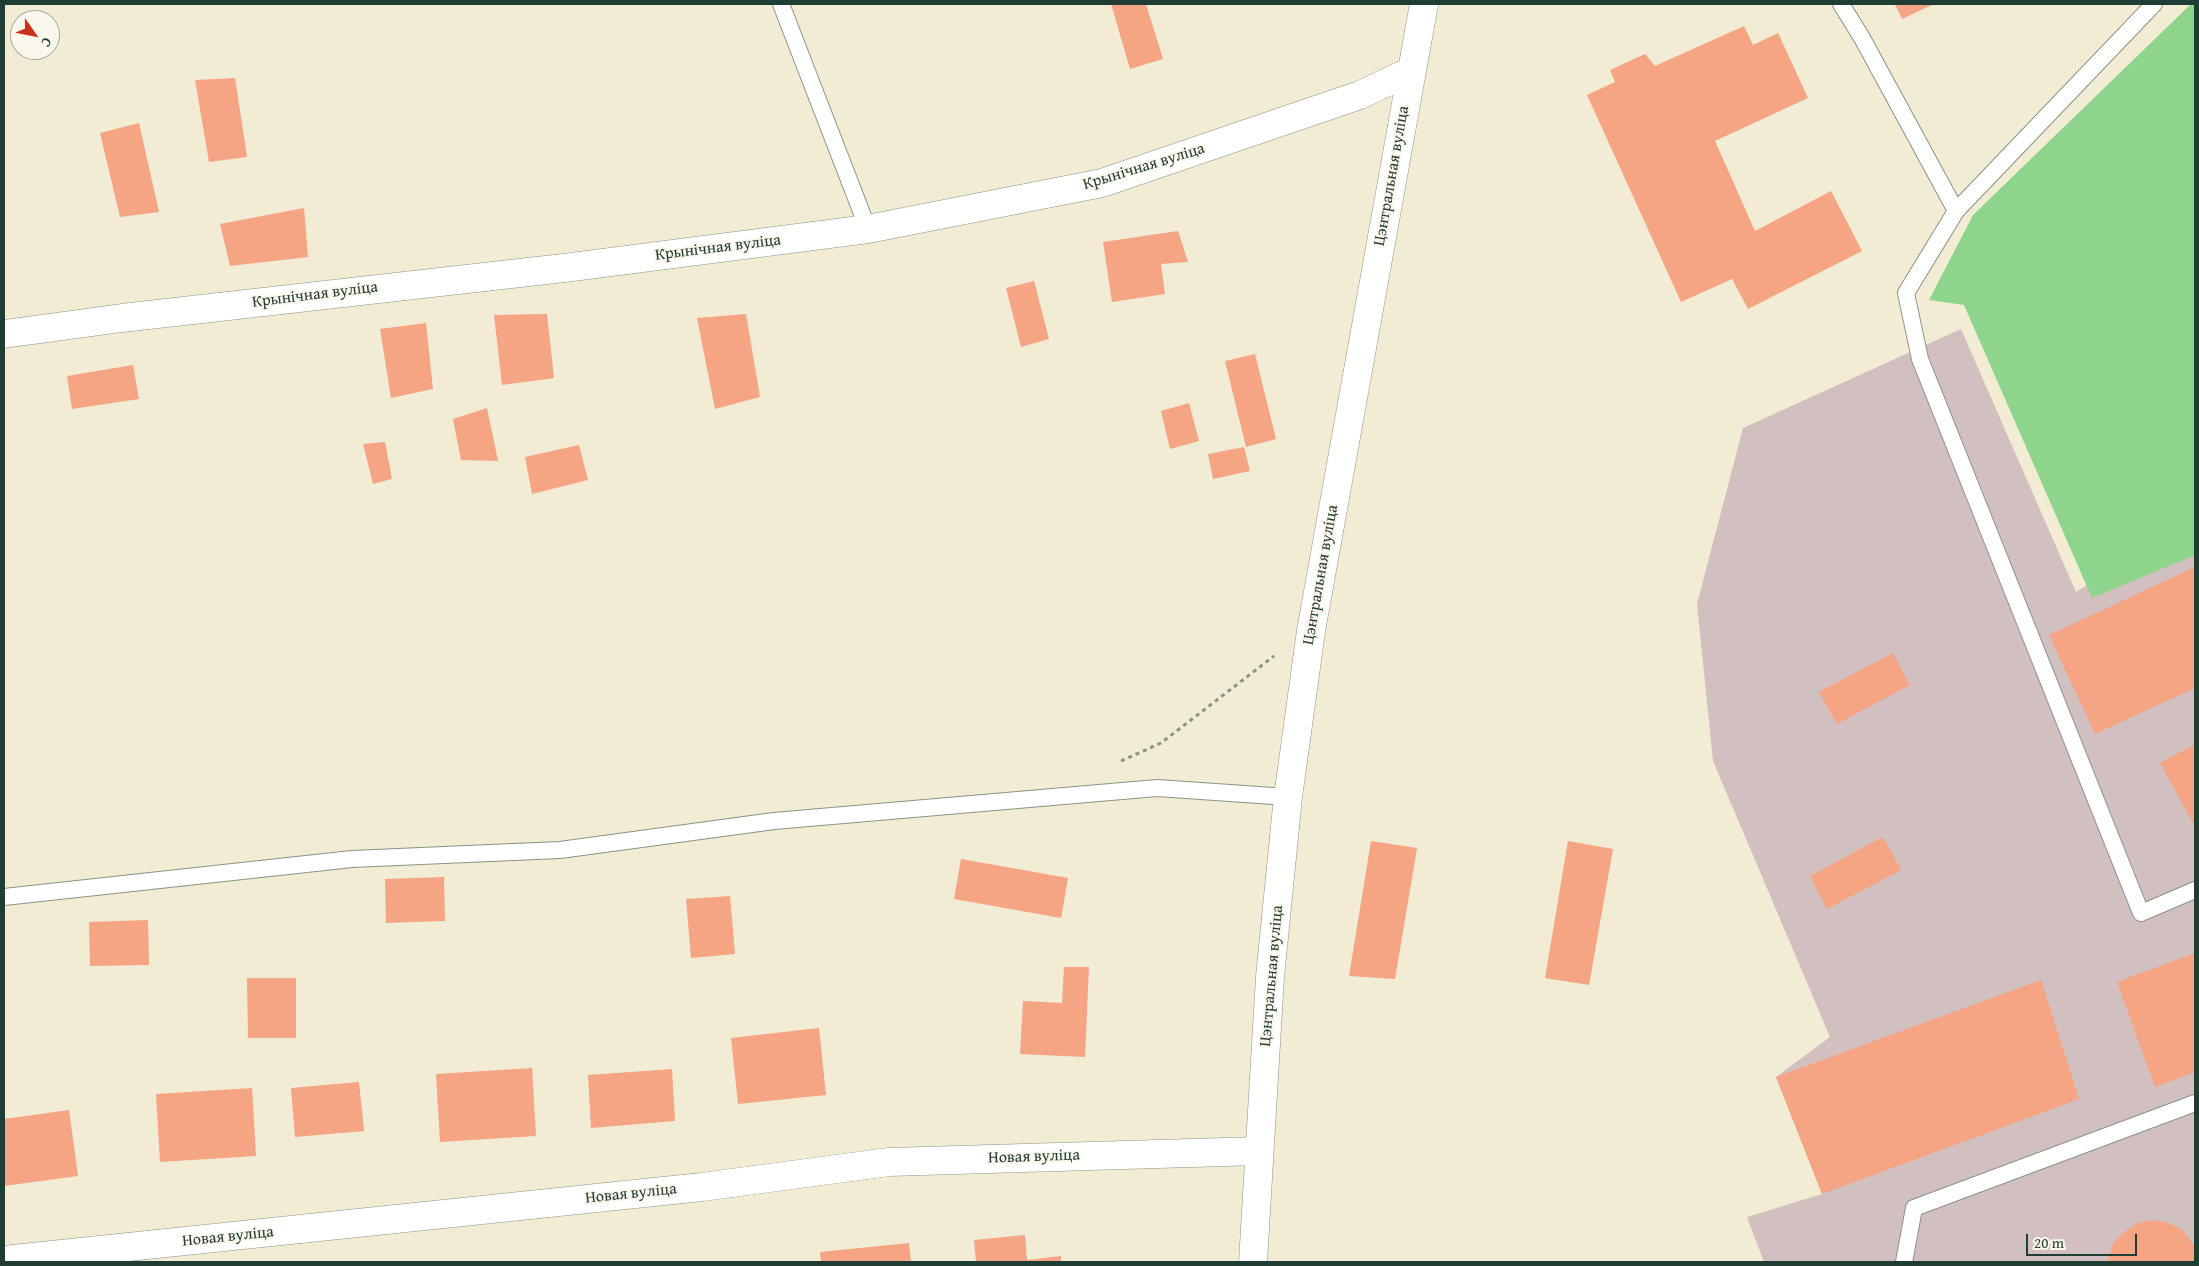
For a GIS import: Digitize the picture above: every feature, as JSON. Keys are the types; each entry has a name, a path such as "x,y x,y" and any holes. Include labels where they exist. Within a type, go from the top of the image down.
{"street":[{"name":"Цэнтральная вуліца","path":"1253,1262 1270,977 1288,797 1311,630 1424,4"},
{"name":"Крынічная вуліца","path":"4,334 122,318 564,268 868,229 1102,183 1360,95 1411,71"},
{"name":"Новая вуліца","path":"4,1260 702,1187 890,1162 1260,1151"}],"lane":[{"path":"781,4 868,229"},
{"path":"1841,4 1867,47 1956,212"},
{"path":"2154,4 1956,212 1906,293 1920,359 2141,913 2195,890"},
{"path":"4,897 352,858 560,850 774,822 1158,788 1288,797"},
{"path":"1904,1262 1914,1208 2195,1103"}],"path":[{"path":"1117,763 1161,743 1254,670 1311,630"}],"shaded area":[{"path":"1961,329 2076,592 2195,519 2195,1262 1764,1262 1747,1217 1822,1194 1776,1077 1830,1037 1713,761 1697,604 1743,428"}],"green space":[{"path":"2191,4 2195,4 2195,555 2092,598 1964,305 1929,300 1973,215"}],"building":[{"path":"1111,4 1146,4 1163,59 1130,69"},
{"path":"1895,4 1934,4 1902,19"},
{"path":"1744,26 1753,45 1778,33 1808,98 1715,141 1755,231 1831,191 1862,251 1748,309 1732,279 1681,302 1587,95 1615,82 1610,70 1645,54 1655,66"},
{"path":"235,78 247,157 209,162 195,80"},
{"path":"139,123 159,212 120,217 100,133"},
{"path":"304,208 308,257 230,266 220,224"},
{"path":"1178,231 1188,262 1161,264 1165,294 1112,302 1103,242"},
{"path":"1034,281 1049,339 1021,347 1006,288"},
{"path":"547,314 554,378 502,385 494,315"},
{"path":"746,314 760,397 715,409 697,318"},
{"path":"426,323 433,389 391,398 380,329"},
{"path":"1255,354 1276,439 1246,447 1225,361"},
{"path":"133,365 139,399 72,409 67,376"},
{"path":"1189,403 1199,441 1170,449 1161,411"},
{"path":"487,408 498,461 461,460 453,419"},
{"path":"385,442 392,479 373,484 363,444"},
{"path":"579,445 588,480 532,494 525,457"},
{"path":"1244,447 1250,471 1213,479 1208,454"},
{"path":"2195,567 2195,688 2095,734 2049,635"},
{"path":"1893,653 1910,685 1837,724 1819,692"},
{"path":"2195,744 2195,822 2193,823 2160,763"},
{"path":"1883,837 1901,870 1827,909 1810,876"},
{"path":"1371,841 1417,848 1395,979 1349,976"},
{"path":"1568,841 1613,849 1589,985 1545,978"},
{"path":"961,859 1068,878 1061,918 954,899"},
{"path":"444,877 445,921 386,923 385,879"},
{"path":"730,896 735,954 691,958 686,899"},
{"path":"148,920 149,965 90,966 89,922"},
{"path":"2195,953 2195,1072 2155,1087 2117,982"},
{"path":"1064,967 1089,967 1085,1057 1020,1054 1023,1001 1062,1003"},
{"path":"247,978 296,978 296,1038 248,1038"},
{"path":"2041,980 2079,1099 1822,1194 1776,1077"},
{"path":"819,1028 826,1095 738,1104 731,1038"},
{"path":"532,1068 536,1136 440,1142 436,1074"},
{"path":"672,1069 675,1121 591,1128 588,1075"},
{"path":"359,1082 364,1131 295,1137 291,1088"},
{"path":"252,1088 256,1156 160,1162 156,1094"},
{"path":"69,1110 78,1176 4,1186 4,1119"},
{"path":"2151,1220 2166,1222 2181,1229 2195,1246 2195,1262 2107,1262 2113,1244 2123,1233 2136,1224"},
{"path":"1025,1235 1027,1260 1061,1256 1061,1262 976,1262 974,1240"},
{"path":"909,1243 911,1262 821,1262 820,1252"}]}
